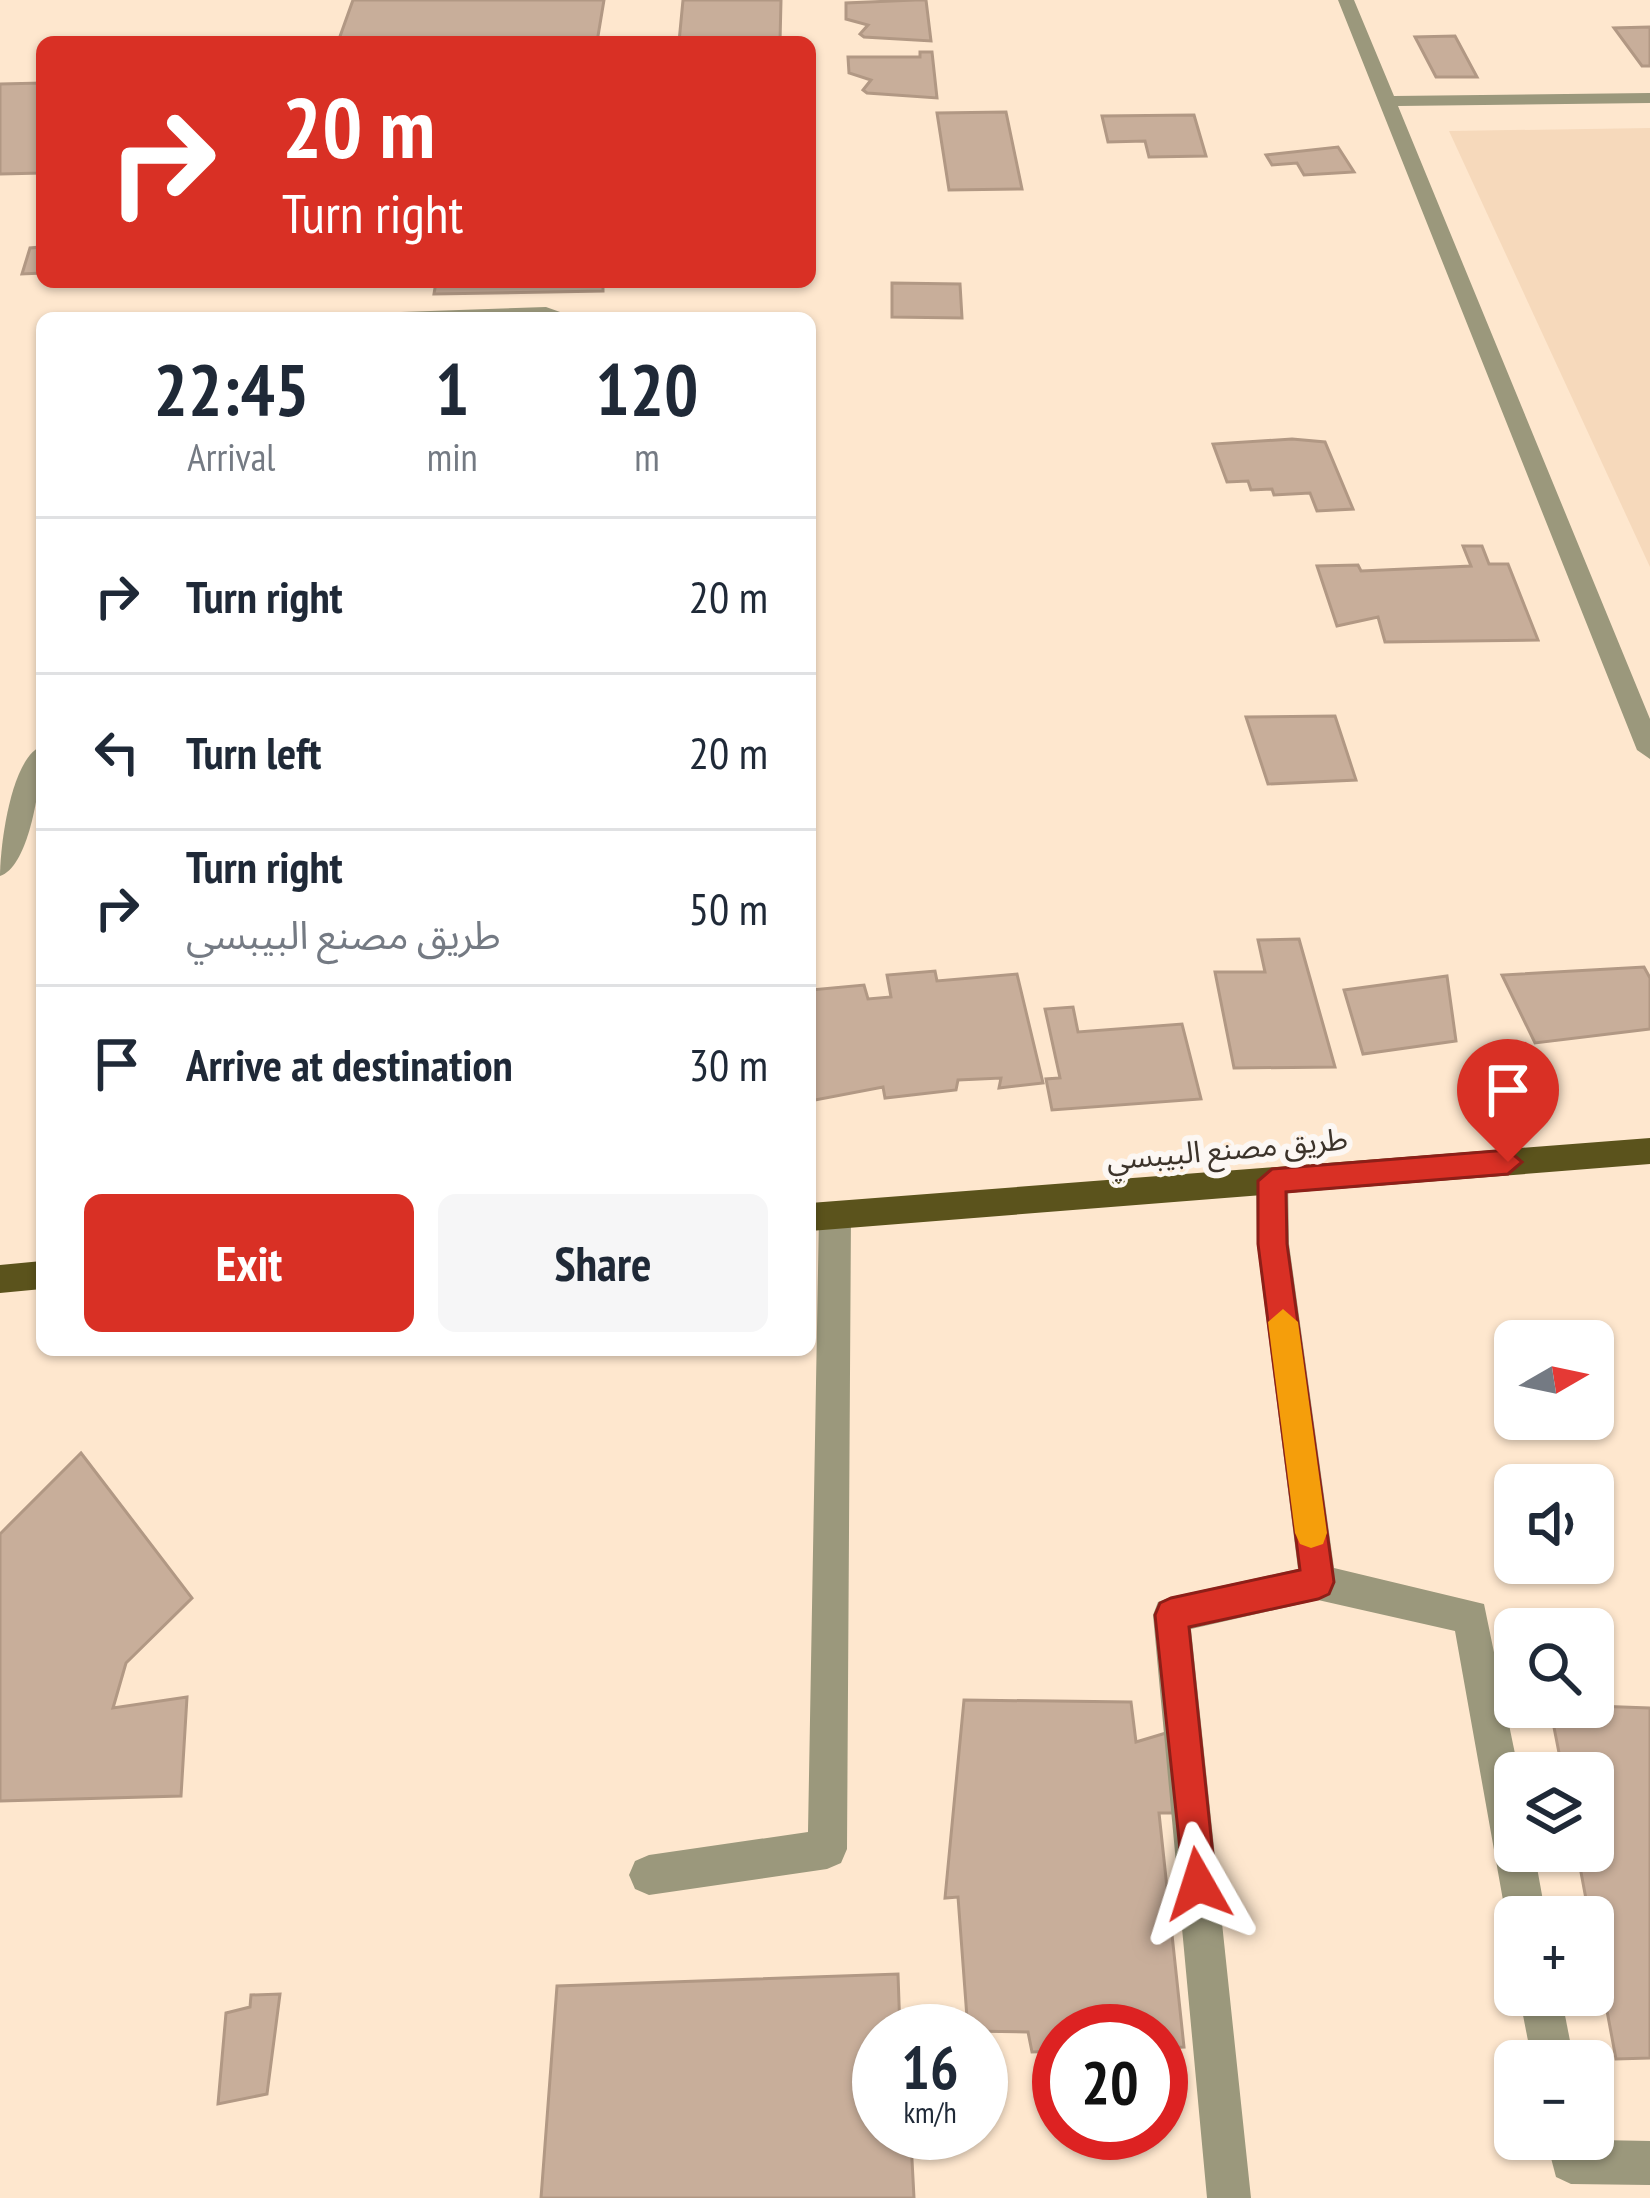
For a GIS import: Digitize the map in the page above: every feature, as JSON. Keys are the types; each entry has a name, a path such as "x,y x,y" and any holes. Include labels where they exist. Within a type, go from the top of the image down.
{"main road":[{"name":"طريق مصنع البيبسي","path":"823,1216 1650,1151"},
{"path":"1,1282 36,1276"}],"street":[{"path":"1346,0 1650,751"},
{"path":"1387,101 1650,98"},
{"path":"0,866 36,770"},
{"path":"1272,1181 1273,1244 1318,1582"},
{"path":"649,1875 827,1850 823,1216"},
{"path":"1229,2198 1171,1615 1318,1582 1471,1616 1522,1896"},
{"path":"1571,2160 1650,2163"}],"shaded area":[{"path":"1650,128 1650,567 1449,131"}],"building":[{"path":"353,0 604,0 598,36 340,36"},
{"path":"683,0 781,0 780,36 680,36"},
{"path":"926,0 931,41 864,37 860,34 868,25 846,19 846,3"},
{"path":"1650,27 1650,66 1642,66 1614,28"},
{"path":"1455,36 1477,77 1436,77 1415,37"},
{"path":"920,52 932,52 937,98 867,93 863,90 871,80 849,73 848,57 920,57"},
{"path":"36,83 36,173 0,174 0,84"},
{"path":"1006,112 1022,189 949,190 937,113"},
{"path":"1194,115 1206,156 1149,157 1145,141 1108,142 1102,116"},
{"path":"1338,147 1354,172 1304,175 1297,163 1272,165 1266,155"},
{"path":"30,248 36,248 36,273 22,274"},
{"path":"892,283 960,284 962,318 892,317"},
{"path":"435,288 603,288 603,291 434,294"},
{"path":"1325,442 1353,509 1317,511 1310,493 1274,495 1272,489 1251,490 1248,481 1227,482 1213,444"},
{"path":"1463,546 1482,546 1489,564 1508,564 1538,640 1385,642 1378,617 1337,626 1317,566 1358,565 1361,571 1471,566"},
{"path":"1335,716 1356,780 1268,784 1246,717"},
{"path":"1299,939 1335,1067 1234,1068 1215,972 1265,972 1258,940"},
{"path":"1644,967 1650,978 1650,1029 1535,1043 1502,975"},
{"path":"935,971 937,981 1017,974 1043,1083 999,1088 1001,1078 958,1080 956,1090 885,1098 883,1087 816,1100 816,989 864,985 868,999 891,997 887,975"},
{"path":"1447,976 1456,1041 1363,1054 1344,990"},
{"path":"1073,1007 1078,1032 1182,1024 1201,1099 1052,1110 1046,1079 1060,1078 1045,1009"},
{"path":"81,1453 192,1598 126,1663 113,1708 187,1697 181,1796 0,1801 0,1534"},
{"path":"964,1700 1131,1702 1136,1742 1166,1733 1178,1813 1159,1813 1179,2004 1032,2004 1032,2052 1028,2032 1008,2032 1008,2004 966,2004 958,1897 945,1898"},
{"path":"1614,1707 1650,1708 1650,2058 1616,2059 1608,2016 1614,2016 1614,1896 1585,1896 1581,1872 1614,1872 1614,1752 1559,1752 1554,1728 1614,1728"},
{"path":"898,1974 899,2004 852,2004 852,2160 912,2160 914,2198 541,2198 557,1986"},
{"path":"280,1994 267,2094 218,2104 226,2013 250,2007 251,1995"}],"slow traffic":[{"path":"1283,1322 1311,1533"}],"route":[{"path":"1198,1884 1171,1615 1318,1582 1273,1244 1272,1181 1508,1162"}]}
